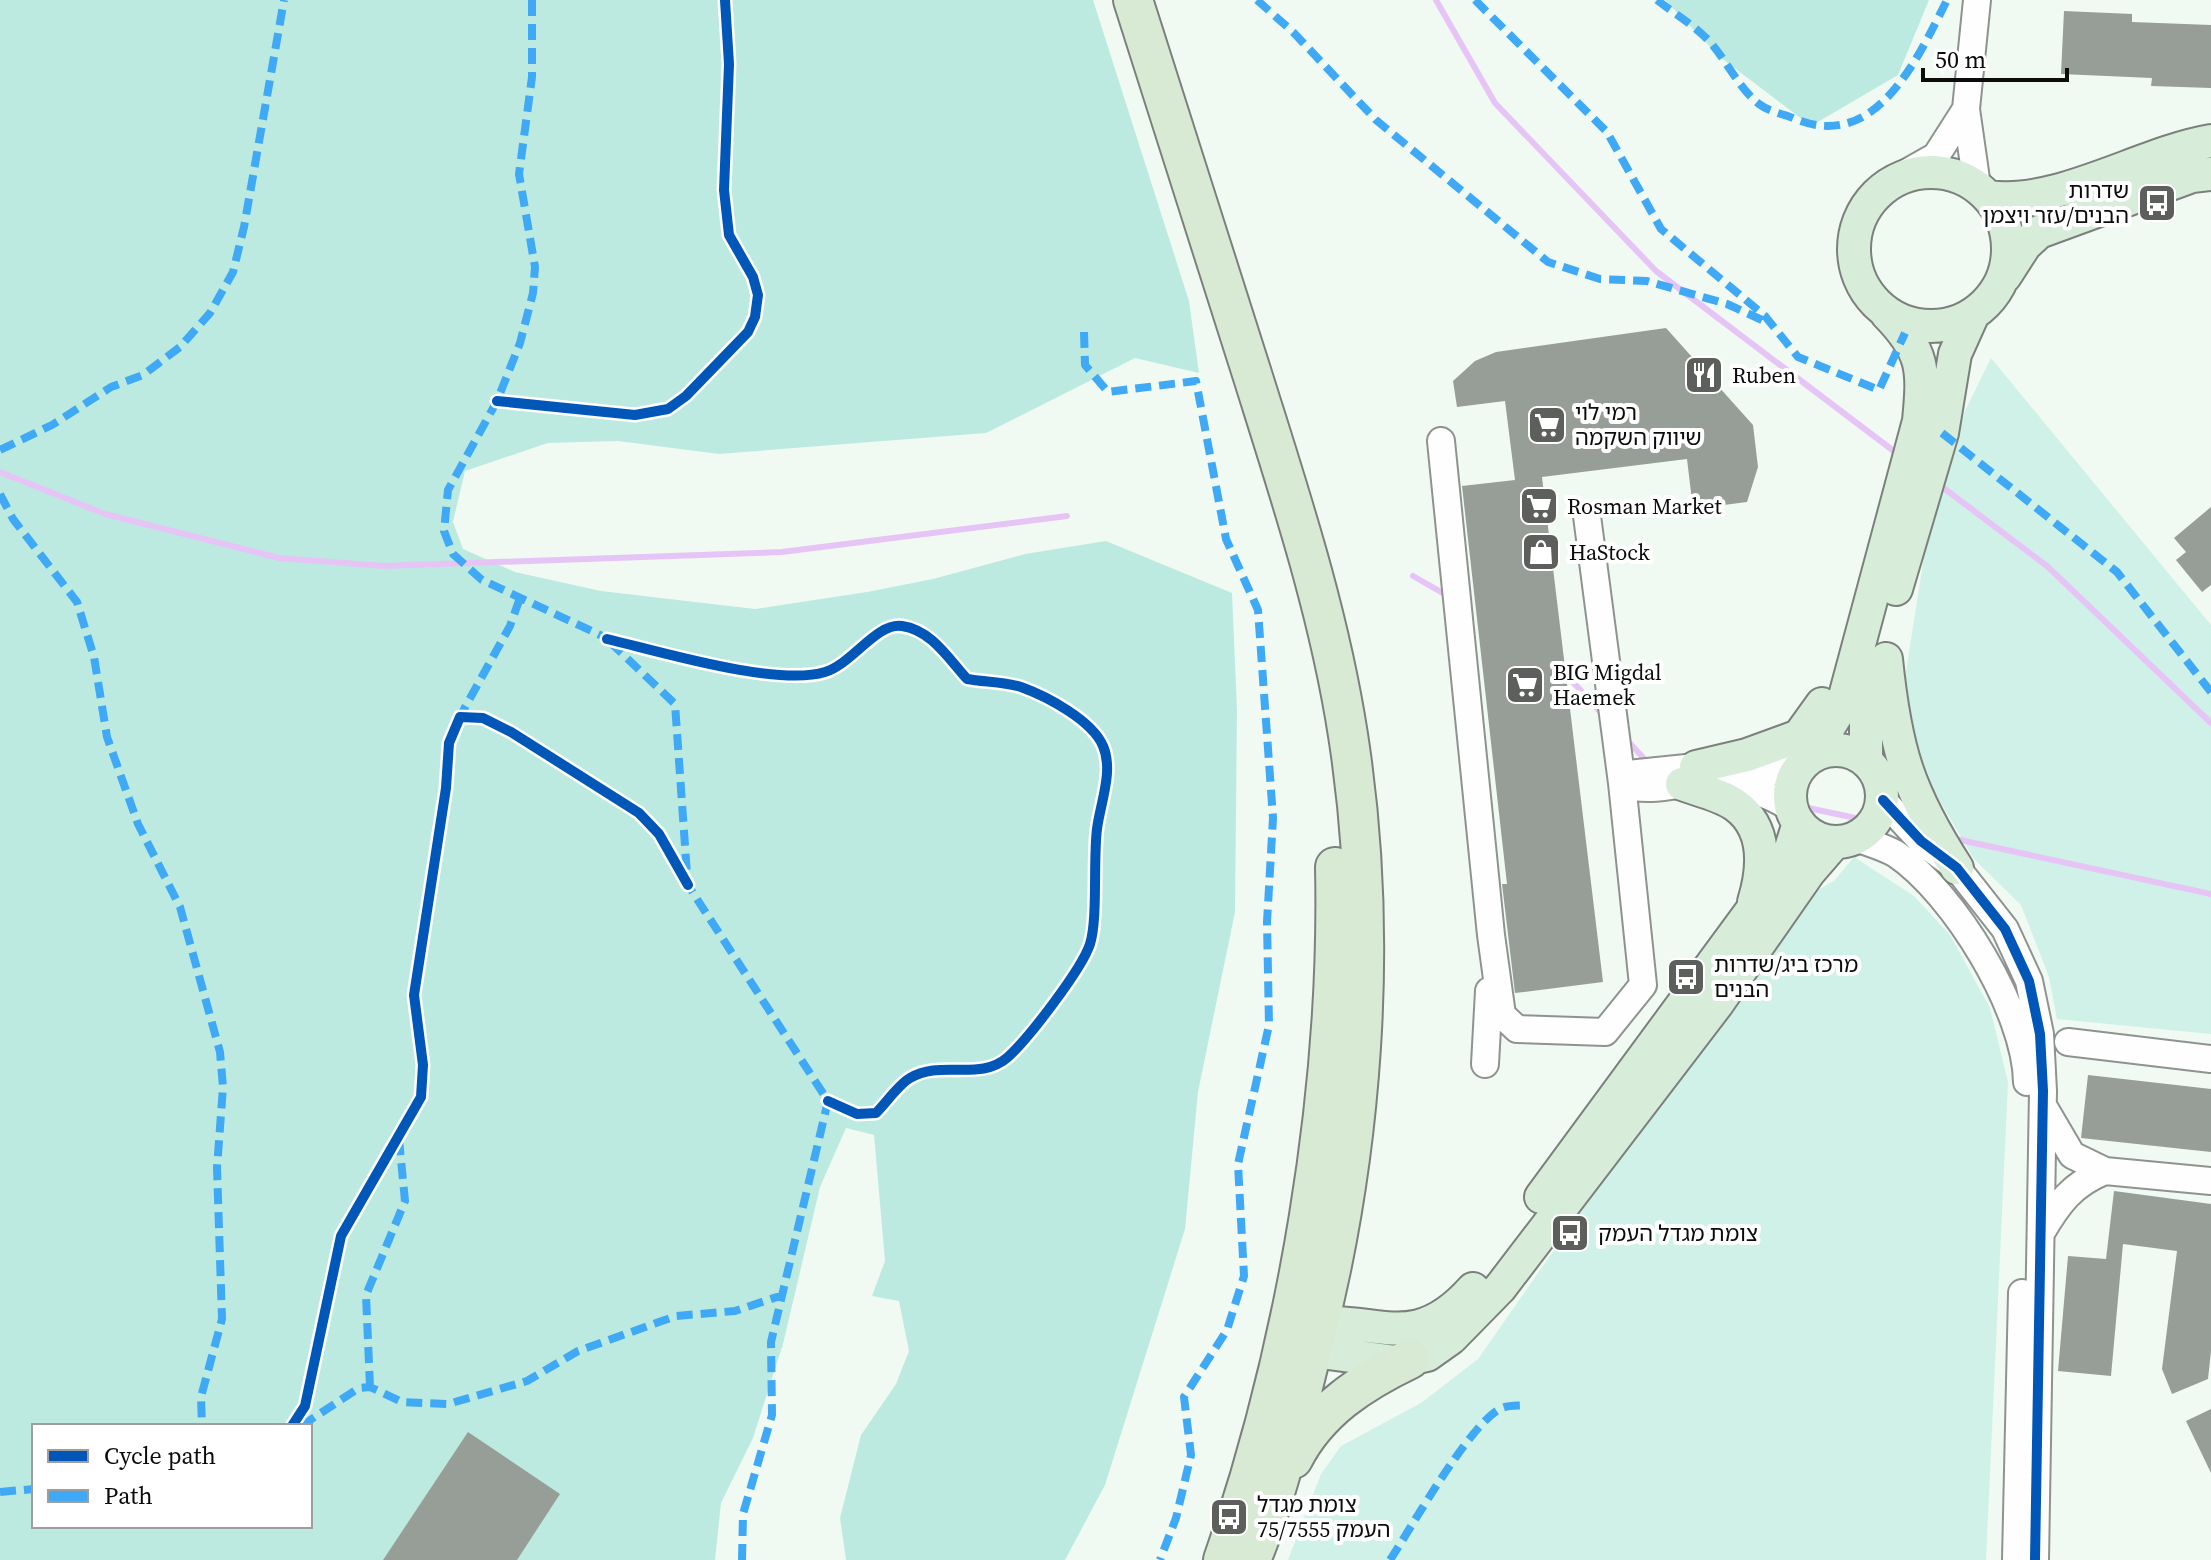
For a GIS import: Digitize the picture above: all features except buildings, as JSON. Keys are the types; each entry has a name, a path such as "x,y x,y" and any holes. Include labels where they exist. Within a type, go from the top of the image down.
{"highway":[{"path":"1133,0 1303,534 1325,677 1334,783 1335,976 1320,1136 1307,1334 1269,1508 1251,1560"},
{"path":"1223,1560 1307,1334"},
{"path":"1269,1508 1299,1448 1316,1424 1369,1378 1410,1359"}],"main road":[{"path":"1866,760 1871,642 1919,421 1923,384 1913,342 1861,282 1854,243 1862,214 1872,198 1890,182 1913,173 1934,171 1954,174 1983,192 2014,201 2039,196 2150,157 2211,141"},
{"path":"1879,306 1901,321 1918,326 1954,324 1990,300 2025,245 2039,232 2177,181 2211,174"},
{"path":"1983,192 2001,216 2008,238 2008,260 2001,282"},
{"path":"1307,1334 1406,1329 1446,1315 1471,1291 1786,864 1796,817 1791,788 1843,704 1871,642 1942,433 1955,354 1973,314"},
{"path":"1689,776 1799,736 1871,642"},
{"path":"1871,642 1891,707 1902,762 1924,818 1957,868"},
{"path":"1307,1334 1396,1362 1427,1355 1451,1338 1500,1288 1717,1004 1809,872 1846,840 1872,825 1883,800 1878,775 1866,760 1839,749 1805,762"},
{"path":"1689,776 1735,805 1760,837 1762,873 1750,914"},
{"path":"1796,817 1812,836 1846,840"}],"street":[{"path":"1977,0 1966,109 1983,192"},
{"path":"1890,182 1936,156 1966,109"},
{"path":"1441,441 1491,935 1502,1015 1517,1029 1605,1032 1643,985 1622,783 1587,516"},
{"path":"1622,783 1628,774 1760,774 1805,762"},
{"path":"1689,776 1780,799 1796,817"},
{"path":"1883,800 1921,841 1957,868 2005,929 2029,981 2040,1034 2043,1106 2035,1560"},
{"path":"1846,840 1894,853 1920,874 1966,931 2002,991 2025,1056 2027,1163 2016,1560"},
{"path":"1485,1064 1491,935"},
{"path":"2068,1042 2211,1059"},
{"path":"2043,1106 2072,1155 2105,1171 2211,1181"},
{"path":"2041,1233 2060,1200 2081,1180 2105,1171"}],"shaded area":[{"path":"0,0 1093,0 1189,301 1199,373 1135,358 986,433 719,454 618,441 548,443 465,471 453,522 463,549 515,572 601,591 755,609 867,592 933,579 1025,554 1106,541 1232,593 1237,710 1235,912 1198,1092 1185,1229 1105,1485 1065,1560 846,1560 840,1518 861,1435 896,1384 909,1351 899,1301 872,1296 885,1261 874,1135 846,1128 820,1187 783,1344 753,1438 721,1503 715,1560 0,1560"},
{"path":"1665,0 1929,0 1898,75 1811,126 1720,57"},
{"path":"1991,358 2211,625 2211,1034 2057,1019 2049,977 2021,905 1974,859 1935,793 1901,703 1929,525 1965,411"},
{"path":"1854,857 1914,896 1950,935 1990,1008 2008,1082 1986,1560 1288,1560 1321,1474 1341,1446 1421,1403 1478,1359 1774,935 1814,892 1834,881"}],"waterway":[{"path":"1436,0 1495,103 1656,271 1899,455"},
{"path":"0,472 105,514 279,558 384,566 782,552 1067,516"},
{"path":"1937,483 2047,566 2211,723"},
{"path":"1413,576 1448,596"},
{"path":"1561,669 1605,717"},
{"path":"1626,739 1649,764"},
{"path":"1799,806 1893,826"},
{"path":"1951,838 2211,894"}],"marked path":[{"path":"0,450 52,425 111,387 143,375 180,347 210,313 233,272 244,227 284,0"},
{"path":"532,0 532,77 519,174 535,267 533,293 520,343 497,401 448,490 444,531 453,554 482,580 613,641"},
{"path":"1257,0 1293,32 1376,120 1548,262 1600,279 1647,281 1727,304 1762,320"},
{"path":"1475,0 1607,132 1661,229 1765,316 1798,357 1879,390 1905,333"},
{"path":"1657,0 1705,37 1759,104 1822,126 1847,123 1870,112 1890,95 1922,49 1947,0"},
{"path":"1084,332 1085,365 1108,392 1196,381 1226,539 1258,610 1273,818 1267,922 1269,1025 1238,1164 1244,1276 1227,1330 1184,1397 1191,1455 1176,1518 1160,1560"},
{"path":"1942,433 2117,572 2211,692"},
{"path":"0,494 13,519 77,602 94,657 107,737 138,824 180,907 220,1052 223,1087 217,1168 222,1319 201,1397 202,1424"},
{"path":"458,720 510,626 520,598"},
{"path":"610,642 675,704 687,874"},
{"path":"684,879 828,1101 834,1104"},
{"path":"742,1560 743,1514 772,1415 771,1342 828,1101"},
{"path":"370,1387 366,1295 405,1201 399,1139"},
{"path":"304,1424 359,1388 370,1387 402,1402 448,1404 527,1381 578,1351 676,1316 735,1311 783,1295"},
{"path":"1390,1560 1442,1477 1474,1433 1502,1408 1526,1405"},
{"path":"0,1492 32,1489"}],"cycle path":[{"path":"497,401 635,415 668,409 686,396 748,332 755,317 758,295 753,277 729,235 724,190 729,64 725,0"},
{"path":"607,639 717,666 778,675 804,675 835,668 883,630 902,626 930,639 967,679 1021,687 1055,703 1079,718 1103,746 1107,777 1097,829 1094,920 1090,944 1077,970 1041,1020 1017,1048 997,1064 973,1070 922,1073 901,1085 876,1113 857,1114 828,1101"},
{"path":"293,1424 305,1406 341,1236 421,1097 423,1065 414,995 446,788 449,743 460,717 483,718 511,732 639,813 659,834 688,885"},
{"path":"1883,800 1921,841 1957,868 2005,929 2029,981 2040,1034 2043,1091 2035,1560"}],"place":[{"name":"שדרות הבנים/עזר ויצמן","path":"2157,203"},
{"name":"Ruben","path":"1704,375"},
{"name":"רמי לוי שיווק השקמה","path":"1547,425"},
{"name":"Rosman Market","path":"1539,506"},
{"name":"HaStock","path":"1541,552"},
{"name":"BIG Migdal Haemek","path":"1525,685"},
{"name":"מרכז ביג/שדרות הבנים","path":"1686,977"},
{"name":"צומת מגדל העמק","path":"1570,1233"},
{"name":"צומת מגדל העמק 75/7555","path":"1229,1517"}]}
